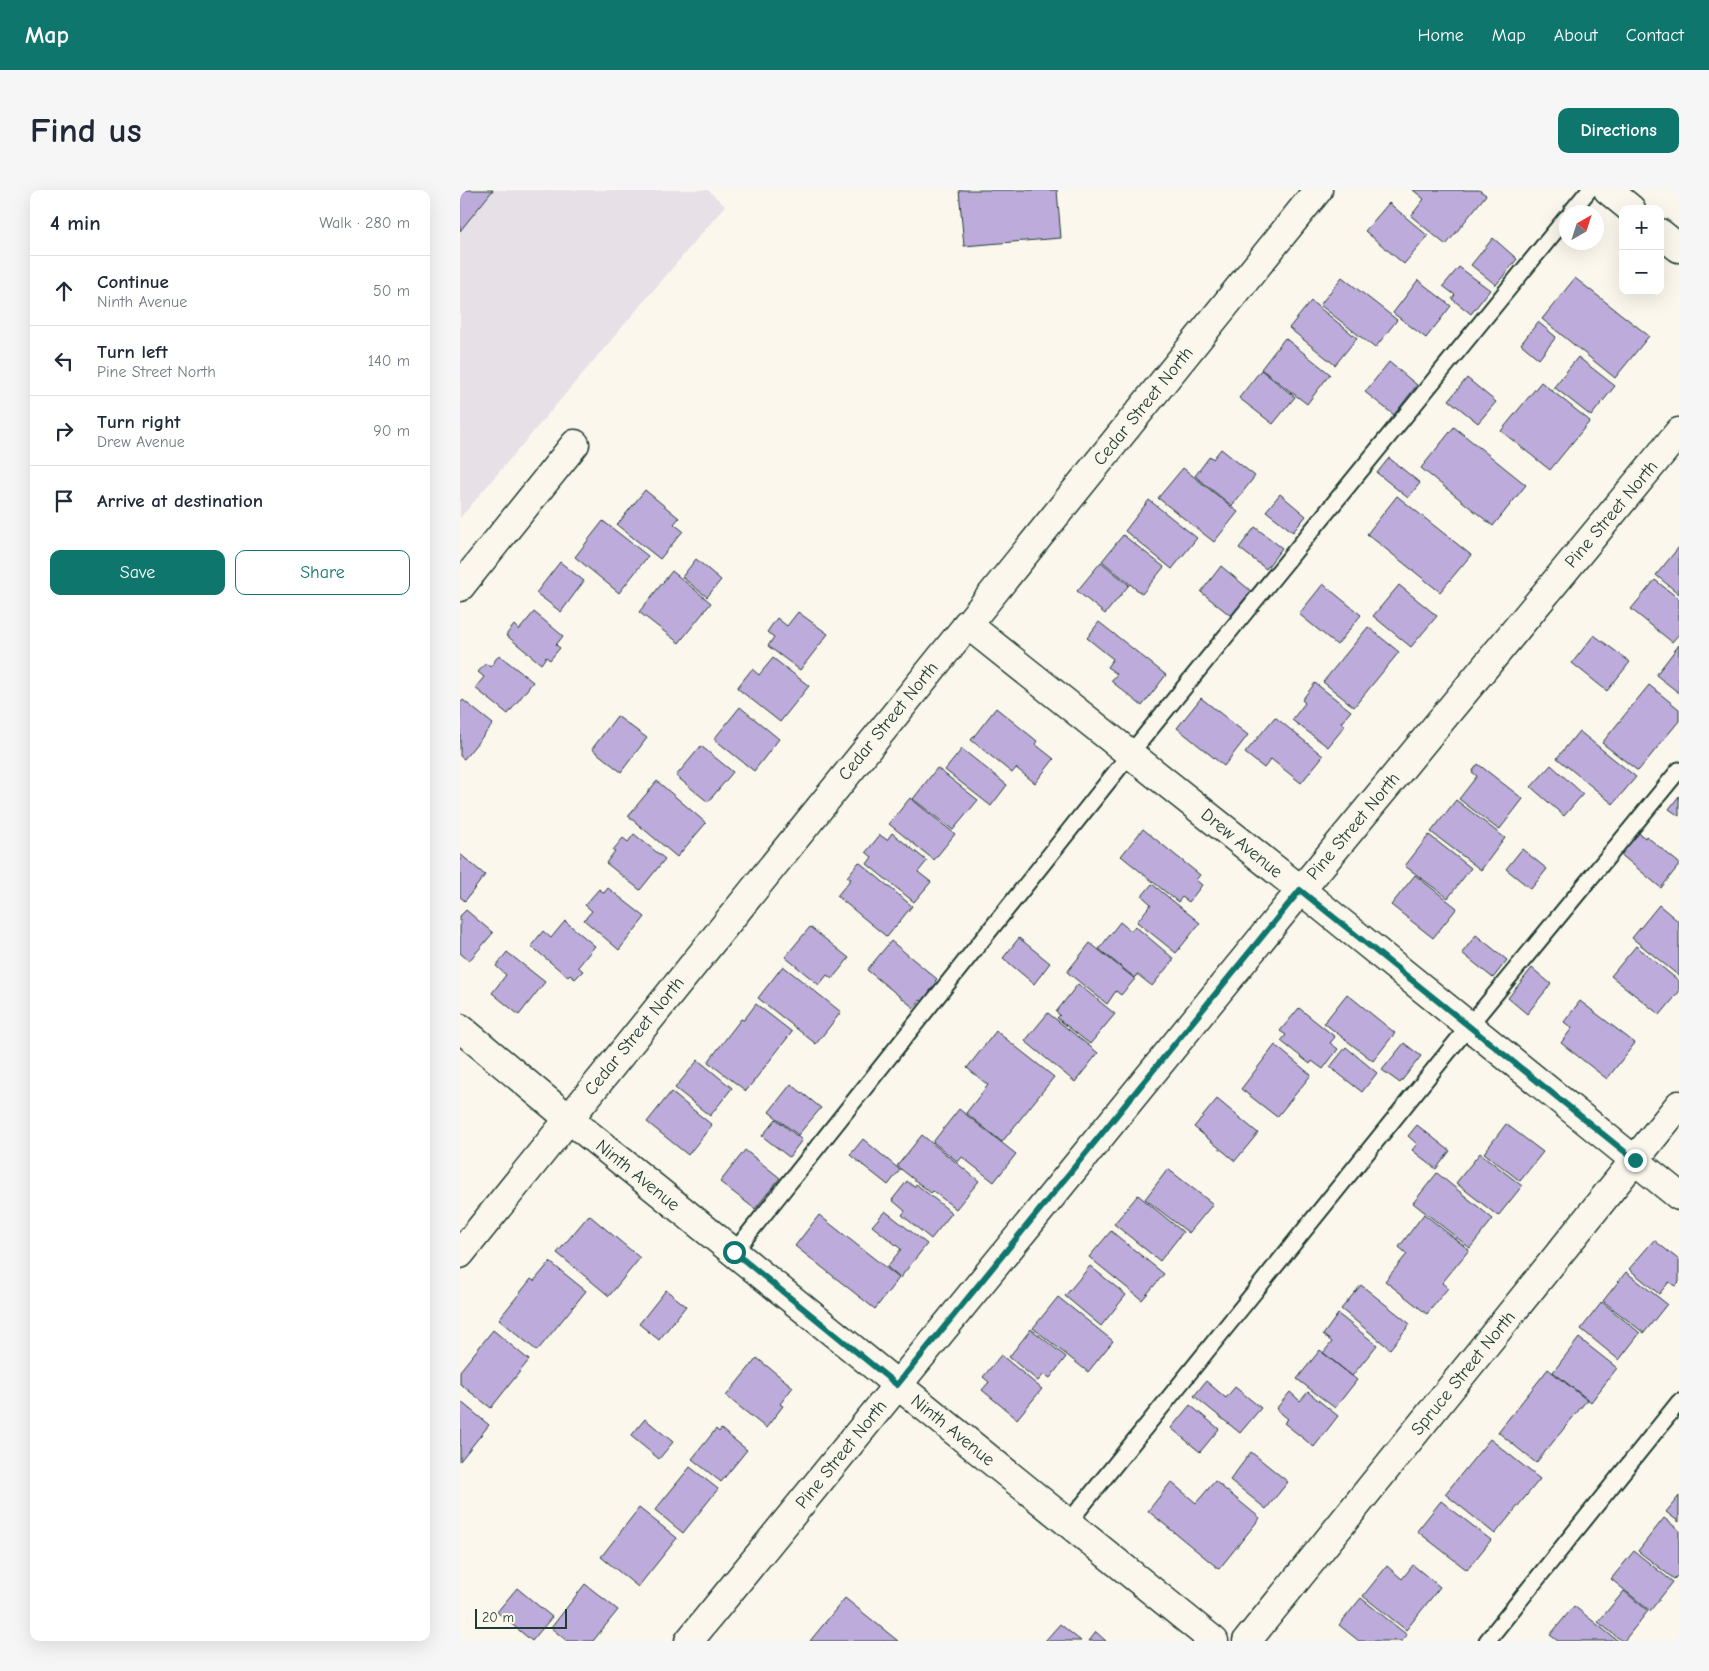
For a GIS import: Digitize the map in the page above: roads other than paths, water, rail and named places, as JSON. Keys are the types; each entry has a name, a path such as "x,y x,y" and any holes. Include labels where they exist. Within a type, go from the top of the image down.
{"street":[{"name":"Cedar Street North","path":"460,1254 1318,190"},
{"path":"1608,190 1626,205"},
{"path":"1664,236 1679,248"},
{"name":"Pine Street North","path":"689,1641 1300,890 1679,432"},
{"path":"460,587 575,444"},
{"name":"Drew Avenue","path":"967,624 1679,1196"},
{"name":"Ninth Avenue","path":"460,1028 568,1118 1214,1641"},
{"name":"Spruce Street North","path":"1248,1641 1679,1105"}],"lane":[{"path":"1577,205 1589,190"},
{"path":"734,1252 1130,754 1559,227"},
{"path":"1068,1523 1468,1026 1679,770"},
{"path":"1487,1641 1679,1402"}]}
